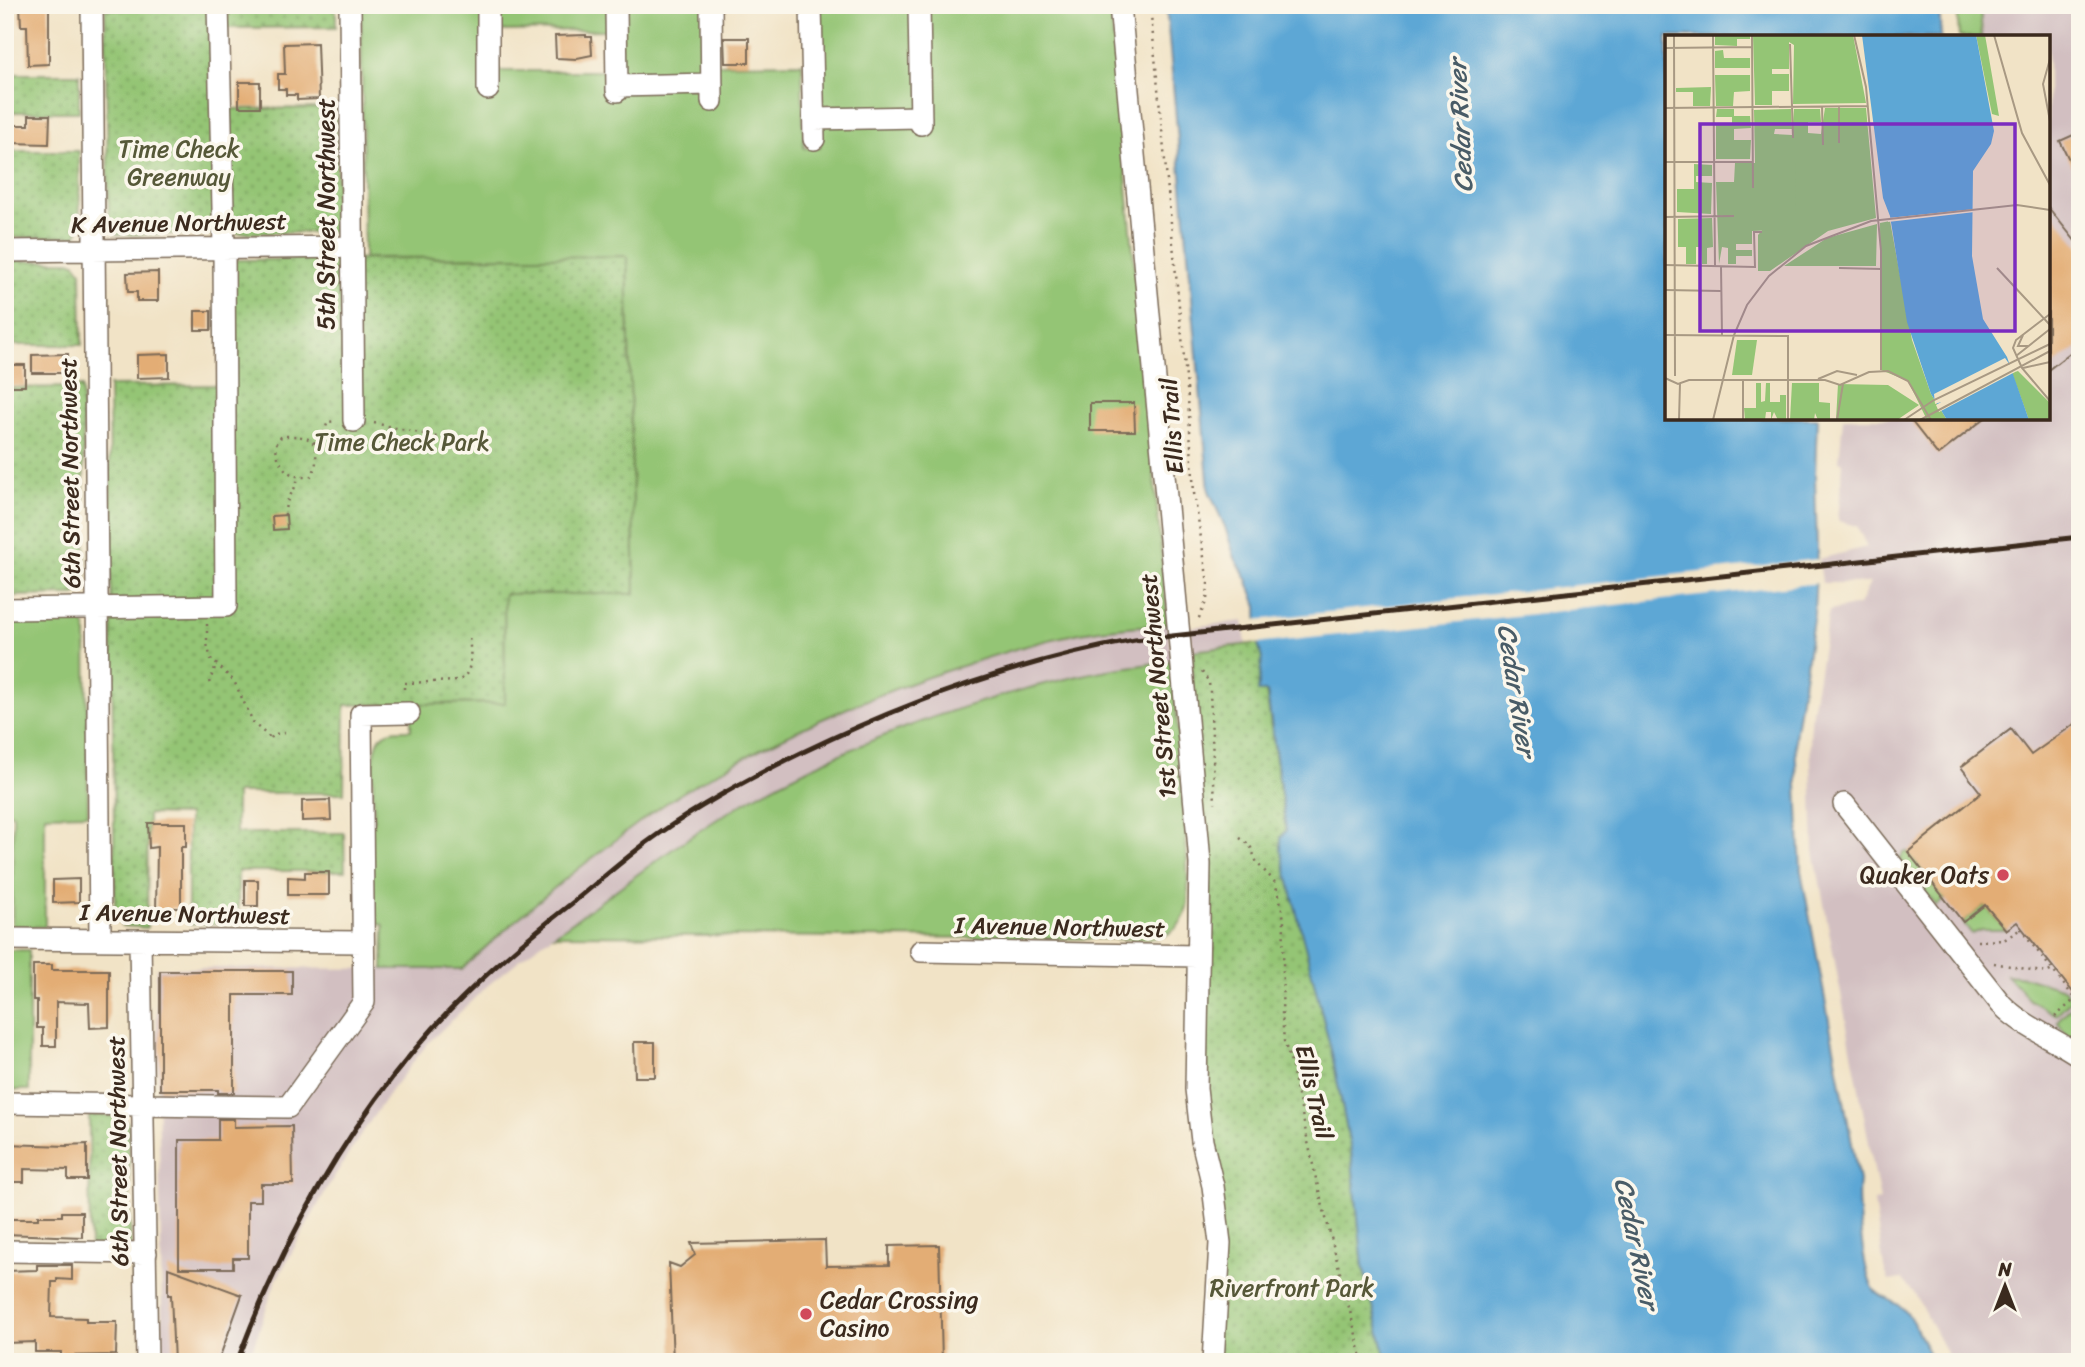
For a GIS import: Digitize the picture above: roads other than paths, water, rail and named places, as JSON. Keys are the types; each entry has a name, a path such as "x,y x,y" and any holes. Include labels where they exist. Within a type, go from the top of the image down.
{"street":[{"name":"6th Street Northwest","path":"92,5 100,939"},
{"path":"5,609 216,606 225,248 218,5"},
{"name":"5th Street Northwest","path":"351,5 354,421"},
{"path":"488,5 488,89"},
{"path":"616,5 617,88 712,93 711,5"},
{"path":"811,5 814,129 921,121 919,5"},
{"name":"1st Street Northwest","path":"1120,5 1200,864 1196,1090 1220,1244 1213,1362"},
{"name":"K Avenue Northwest","path":"5,251 352,247"},
{"path":"5,1103 288,1107 364,1002 361,714 409,713"},
{"path":"1844,804 1973,946 2010,1013 2080,1056"},
{"name":"I Avenue Northwest","path":"5,939 363,942"},
{"name":"6th Street Northwest","path":"140,940 148,1362"},
{"name":"I Avenue Northwest","path":"921,951 1197,956"},
{"path":"5,1251 146,1253"}],"water":[{"name":"Cedar River","path":"1166,5 1939,5 1941,35 1665,35 1665,420 1817,420 1814,613 1795,737 1801,871 1859,1181 1861,1236 1869,1279 1878,1294 1905,1311 1933,1362 1387,1362 1363,1266 1351,1151 1332,1054 1281,850 1281,837 1286,830 1267,692 1258,692 1262,659 1258,643 1257,606 1209,491"}],"railway":[{"path":"237,1362 272,1278 336,1158 361,1120 416,1048 453,1008 533,934 665,830 743,783 843,733 924,700 1007,671 1135,640 2080,537"}],"place":[{"name":"Quaker Oats","path":"2003,875"},
{"name":"Cedar Crossing Casino","path":"806,1314"}],"park label":[{"name":"Time Check Greenway","path":"179,163"},
{"name":"Time Check Park","path":"402,442"},
{"name":"Riverfront Park","path":"1292,1288"}]}
